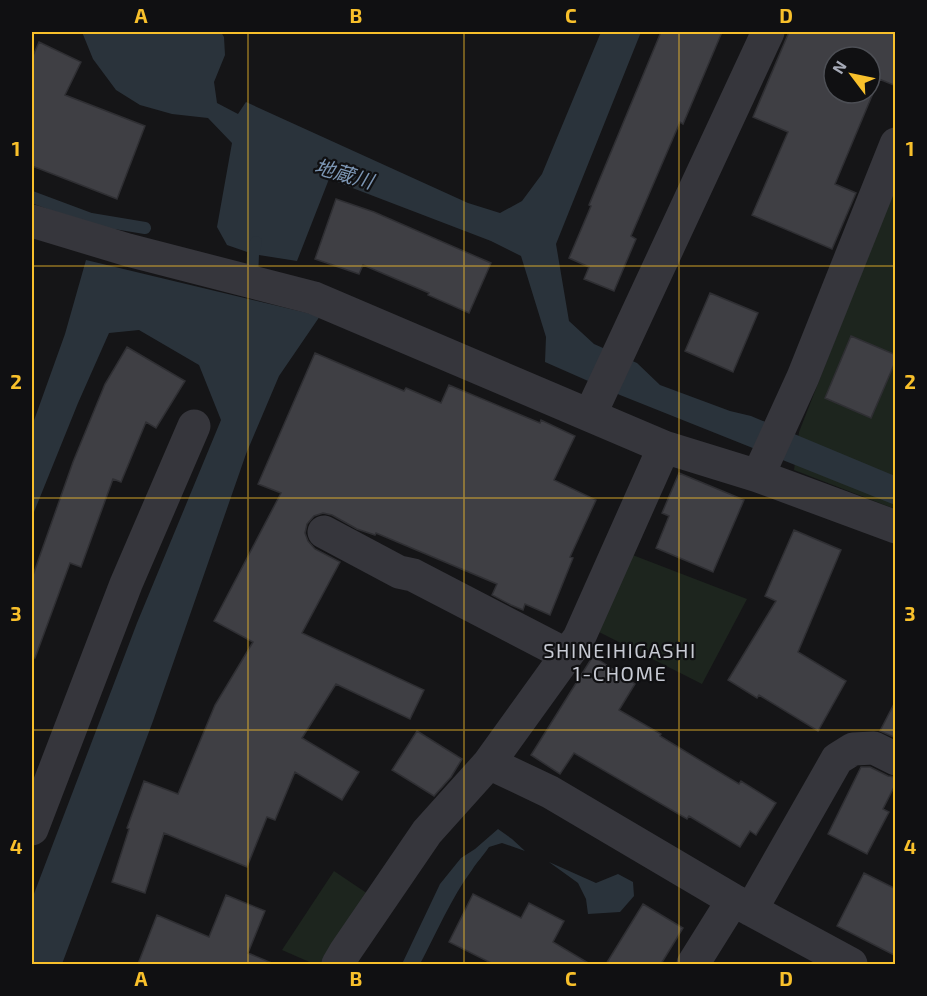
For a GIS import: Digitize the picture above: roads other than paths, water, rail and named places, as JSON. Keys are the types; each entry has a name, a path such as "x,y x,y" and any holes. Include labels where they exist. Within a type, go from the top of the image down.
{"street":[{"path":"593,408 768,32"},
{"path":"761,470 803,377 896,144"},
{"path":"32,221 128,250 314,298 593,408 664,447 761,470 896,527"},
{"path":"32,829 126,584 194,426"},
{"path":"338,964 427,832 489,764 579,639 664,447"},
{"path":"324,532 399,572 413,575 567,655"},
{"path":"693,964 742,905 837,759 853,749 874,748 896,759"},
{"path":"489,764 550,792 742,905 851,964"}],"water":[{"path":"82,32 221,32 224,37 225,55 214,82 217,103 238,114 246,102 468,203 500,213 522,201 542,174 601,32 641,32 556,244 569,321 594,344 637,363 660,385 730,411 751,416 895,476 895,505 620,395 545,362 546,337 521,256 491,241 329,179 297,261 253,254 227,245 217,227 232,143 208,118 172,114 140,105 116,90 93,59"},
{"path":"86,260 320,316 279,376 246,454 153,721 62,964 32,964 32,899 137,623 221,420 199,365 139,330 109,333 32,517 32,426 65,334"},
{"path":"498,829 525,851 502,843 489,847 457,892 420,964 402,964 440,884 461,858"},
{"path":"549,862 596,883 618,874 633,882 634,896 620,912 588,914 586,899 578,883"}],"waterway":[{"name":"地蔵川","path":"32,197 91,219 145,228"},
{"path":"252,279 256,242"}],"district":[{"name":"SHINEIHIGASHI 1-CHOME","path":"620,662"}]}
